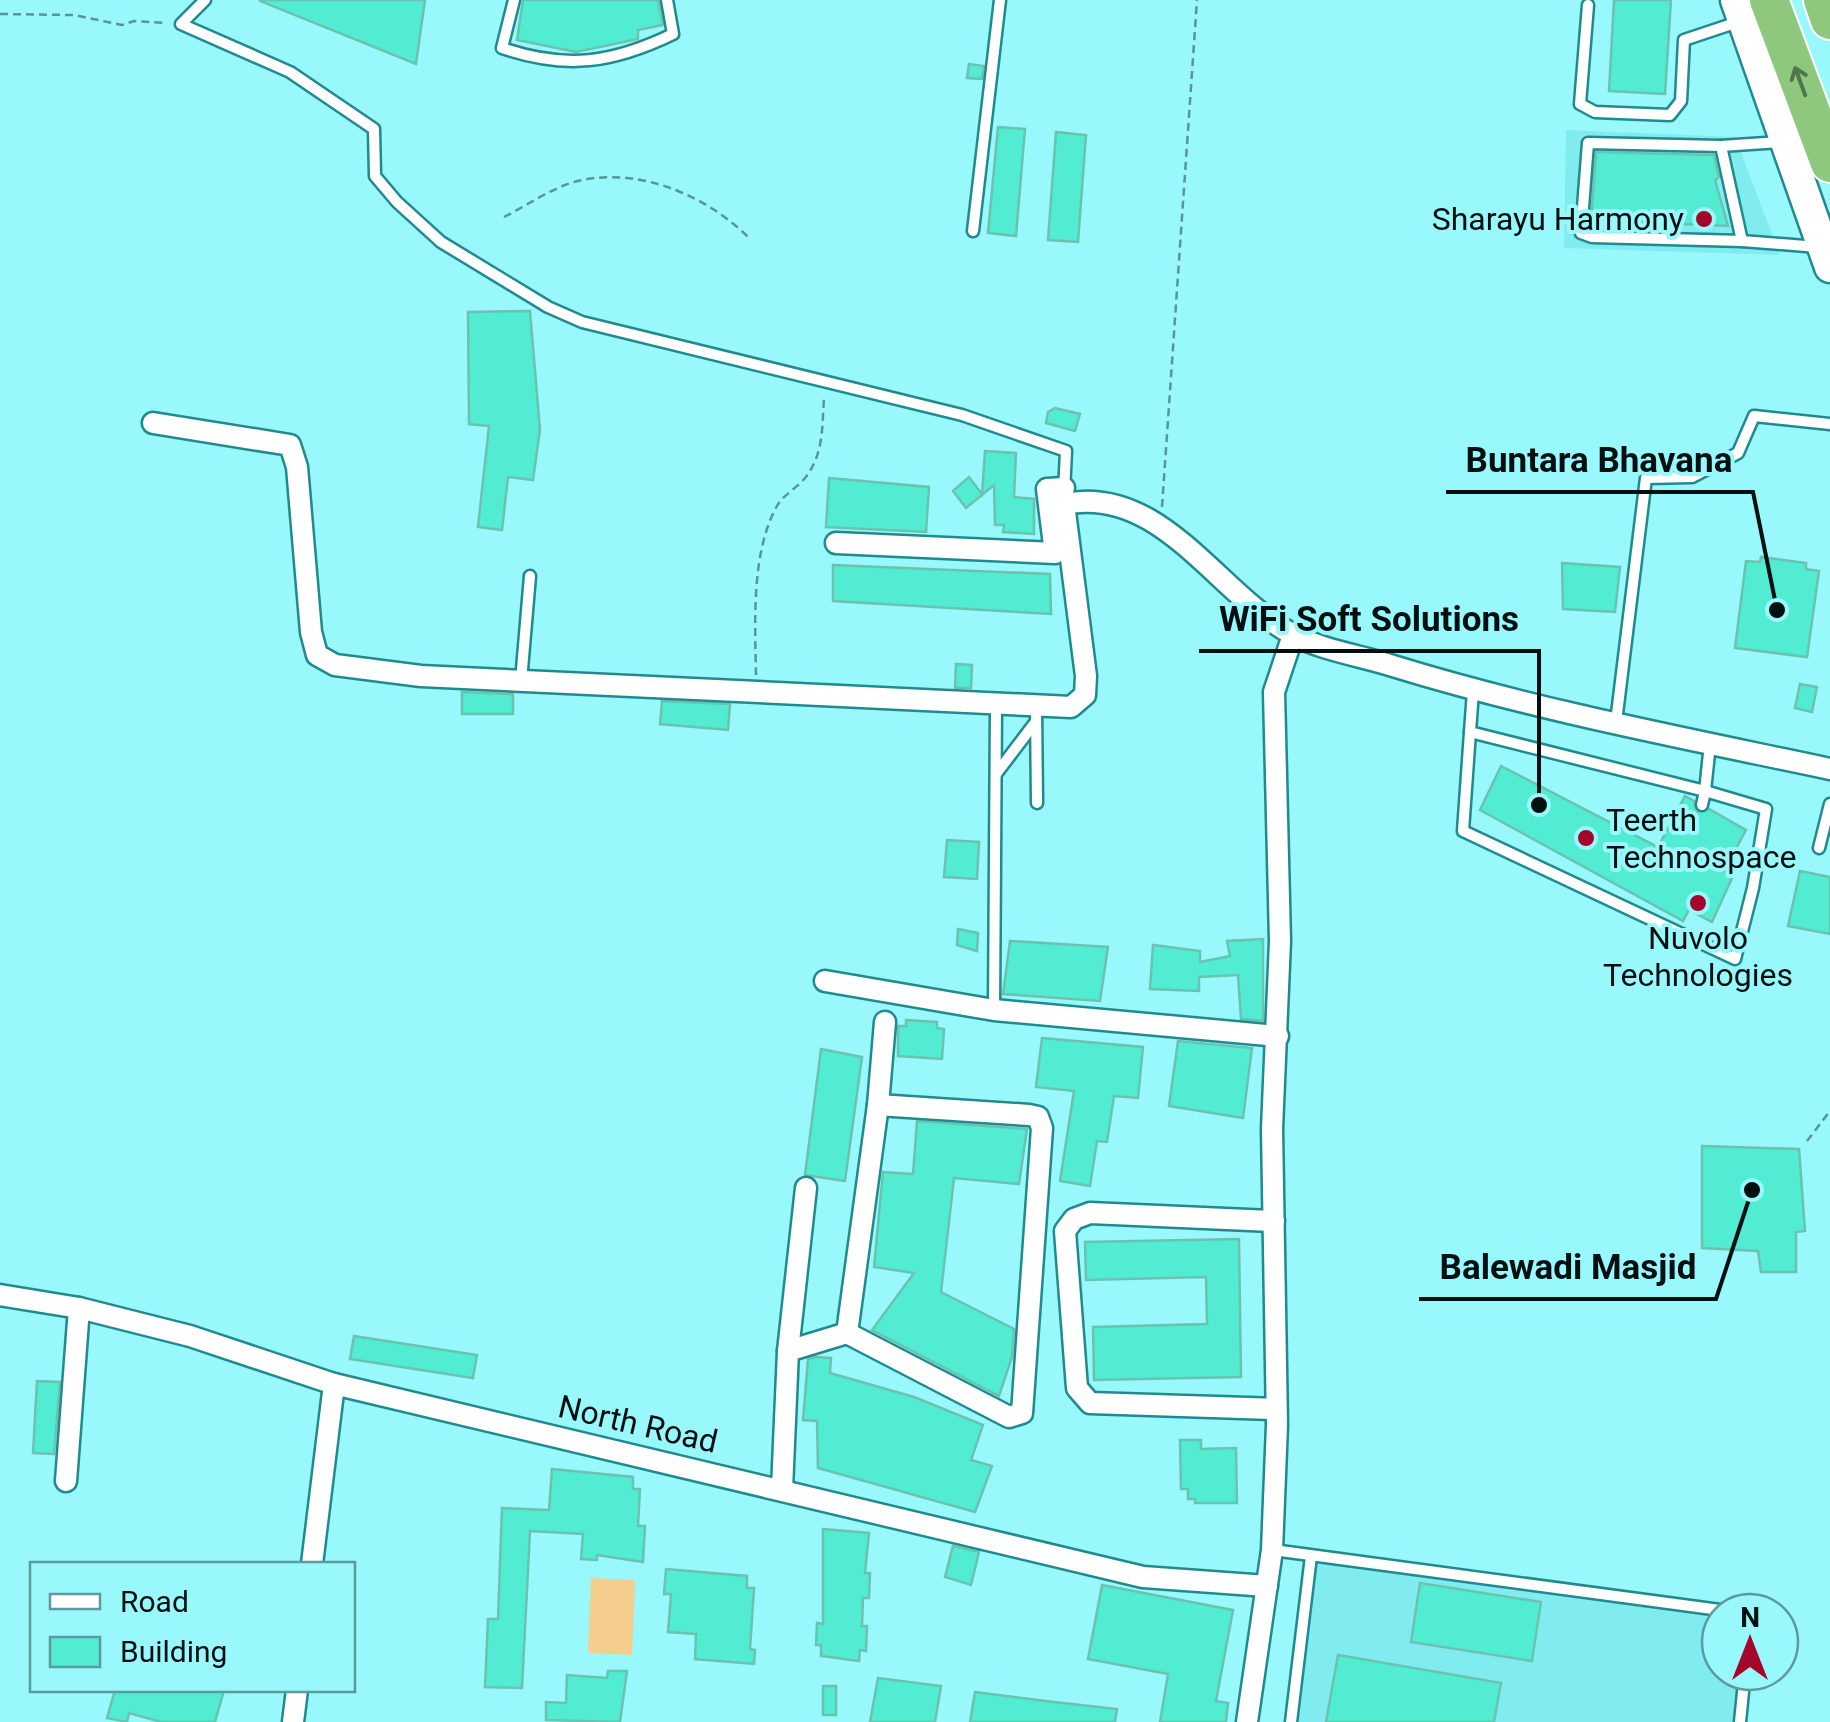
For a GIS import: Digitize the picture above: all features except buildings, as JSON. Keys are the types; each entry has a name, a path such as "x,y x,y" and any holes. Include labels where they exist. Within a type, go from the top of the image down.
{"highway":[{"path":"1823,0 1830,20"},
{"path":"1750,7 1830,163"}],"street":[{"path":"1750,7 1786,142 1826,257"},
{"path":"153,423 290,445 297,467 310,632 317,655 335,665 404,674 996,706 1035,715 1071,707 1085,695 1086,676 1064,496"},
{"path":"836,543 1056,553 1047,489 1064,496 1091,499 1126,507 1161,528 1292,635 1474,691 1830,769"},
{"path":"1247,1722 1272,1550 1276,1408 1272,1129 1278,1036 1274,692 1292,635"},
{"path":"825,981 994,1010 1278,1036"},
{"path":"847,1333 878,1106 885,1022"},
{"path":"788,1351 847,1333 1009,1416 1022,1414 1042,1128 1038,1118 878,1106"},
{"path":"782,1489 788,1351 806,1188"},
{"path":"1274,1221 1090,1213 1074,1219 1066,1231 1077,1388 1082,1398 1090,1403 1276,1408"},
{"name":"North Road","path":"0,1295 80,1308 190,1336 334,1384 1143,1577 1267,1586"},
{"path":"66,1481 80,1308"},
{"path":"312,1562 334,1384"},
{"path":"292,1722 296,1692"}],"lane":[{"path":"206,0 182,24 290,72 374,129 375,176 441,242 506,285 582,322 962,415 1066,451 1064,496"},
{"path":"514,0 502,48 546,63 632,54 673,34 667,0"},
{"path":"974,231 1000,0"},
{"path":"1588,4 1580,104 1595,112 1670,115 1681,101 1684,40 1750,7"},
{"path":"1786,142 1721,146 1588,142 1582,233 1592,237 1742,241 1826,257"},
{"path":"1721,146 1742,241"},
{"path":"1616,722 1646,478 1692,477 1738,453 1754,416 1830,424"},
{"path":"522,680 530,576"},
{"path":"1470,732 1766,808 1735,959 1462,831 1470,732 1474,691"},
{"path":"994,1010 996,706"},
{"path":"996,774 1035,715"},
{"path":"1035,715 1037,803"},
{"path":"1702,805 1710,744"},
{"path":"1819,848 1830,804"},
{"path":"1272,1550 1700,1607"},
{"path":"1291,1722 1311,1556"},
{"path":"1740,1722 1743,1692"}],"path":[{"path":"1161,528 1197,0"},
{"path":"0,14 74,15 122,25 134,21 182,24"},
{"path":"504,218 574,182 621,180 689,192 750,239"},
{"path":"756,692 759,578 767,533 778,503 804,480 820,456 825,380"},
{"path":"1807,1141 1830,1110"}],"shaded area":[{"path":"1566,130 1735,137 1780,255 1564,248"},
{"path":"1311,1556 1700,1609 1700,1692 1738,1692 1733,1722 1291,1722"},
{"path":"591,1578 635,1580 632,1655 588,1653"}],"place":[{"name":"Sharayu Harmony","path":"1704,219"},
{"name":"Buntara Bhavana","path":"1777,610"},
{"name":"WiFi Soft Solutions","path":"1539,805"},
{"name":"Teerth Technospace","path":"1586,838"},
{"name":"Nuvolo Technologies","path":"1698,903"},
{"name":"Balewadi Masjid","path":"1752,1190"}]}
